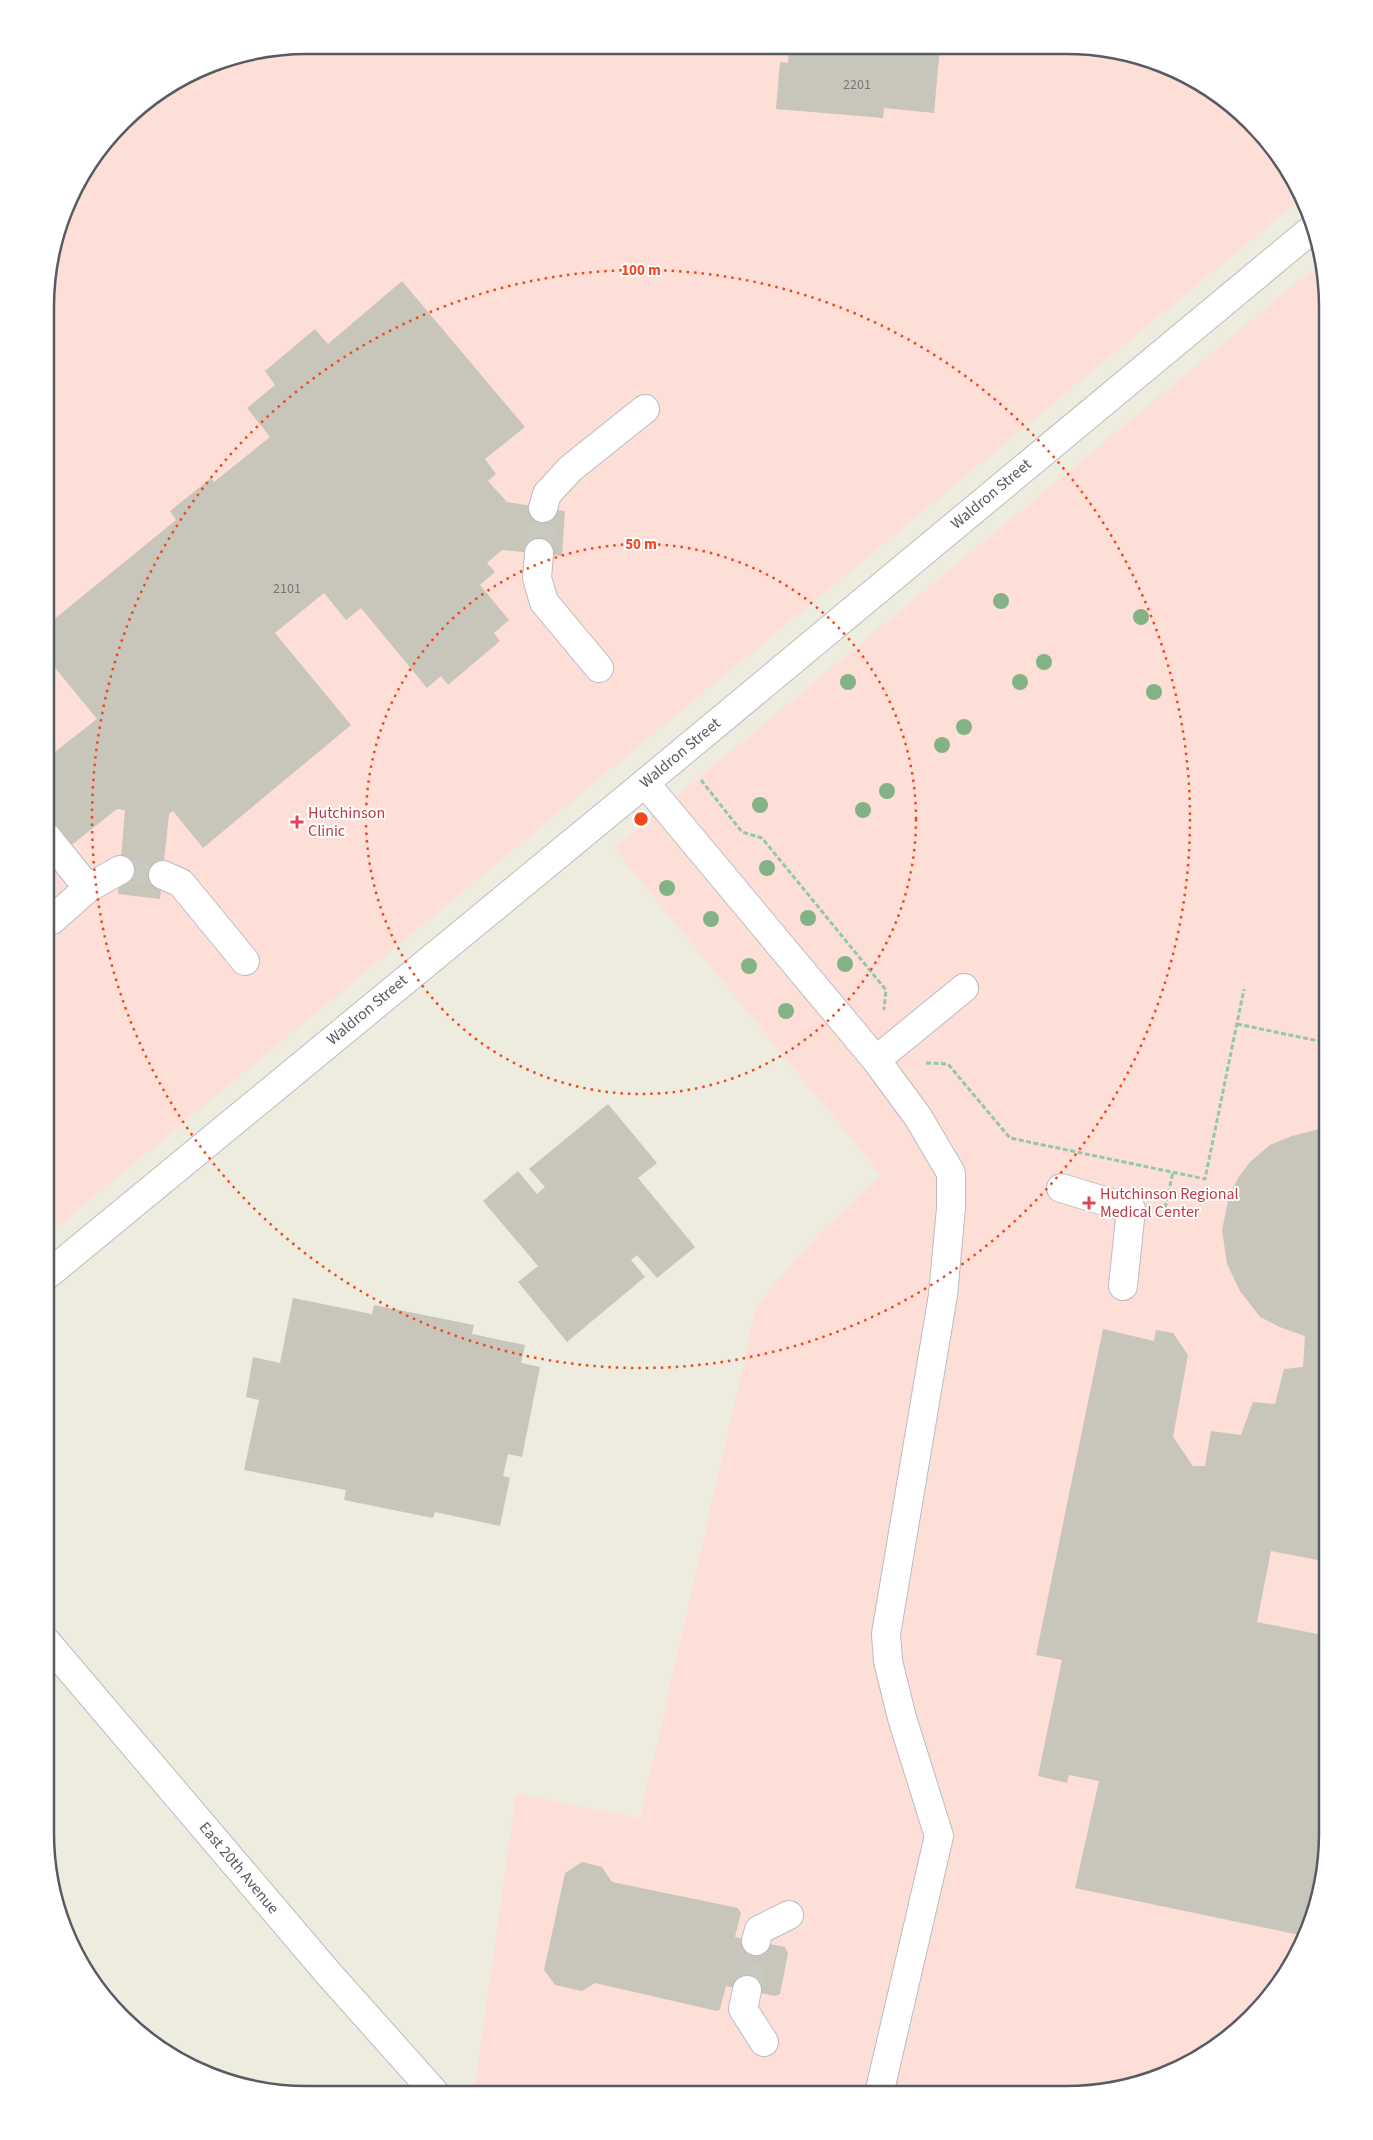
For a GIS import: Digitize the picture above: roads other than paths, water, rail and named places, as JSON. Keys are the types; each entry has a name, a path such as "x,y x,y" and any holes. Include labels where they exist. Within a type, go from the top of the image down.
{"street":[{"name":"Waldron Street","path":"54,1269 645,783 1308,232"},
{"path":"543,508 547,494 570,470 645,409"},
{"path":"539,553 537,578 544,602 599,668"},
{"path":"645,783 876,1060 918,1117 951,1173 951,1208 943,1295 886,1634 888,1661 902,1718 939,1836 881,2086"},
{"path":"54,846 88,888"},
{"path":"54,918 88,888 120,870"},
{"path":"163,875 181,883 245,961"},
{"path":"876,1060 964,988"},
{"path":"1061,1188 1131,1209 1123,1286"},
{"name":"East 20th Avenue","path":"54,1651 322,1966 429,2086"},
{"path":"756,1941 759,1930 789,1916"},
{"path":"747,1990 743,2010 764,2042"}],"tunnel":[{"path":"539,553 543,508"},
{"path":"120,870 142,871 163,875"},
{"path":"747,1990 756,1941"}],"place":[{"name":"Hutchinson Clinic","path":"297,822"},
{"name":"Hutchinson Regional Medical Center","path":"1089,1203"}]}
